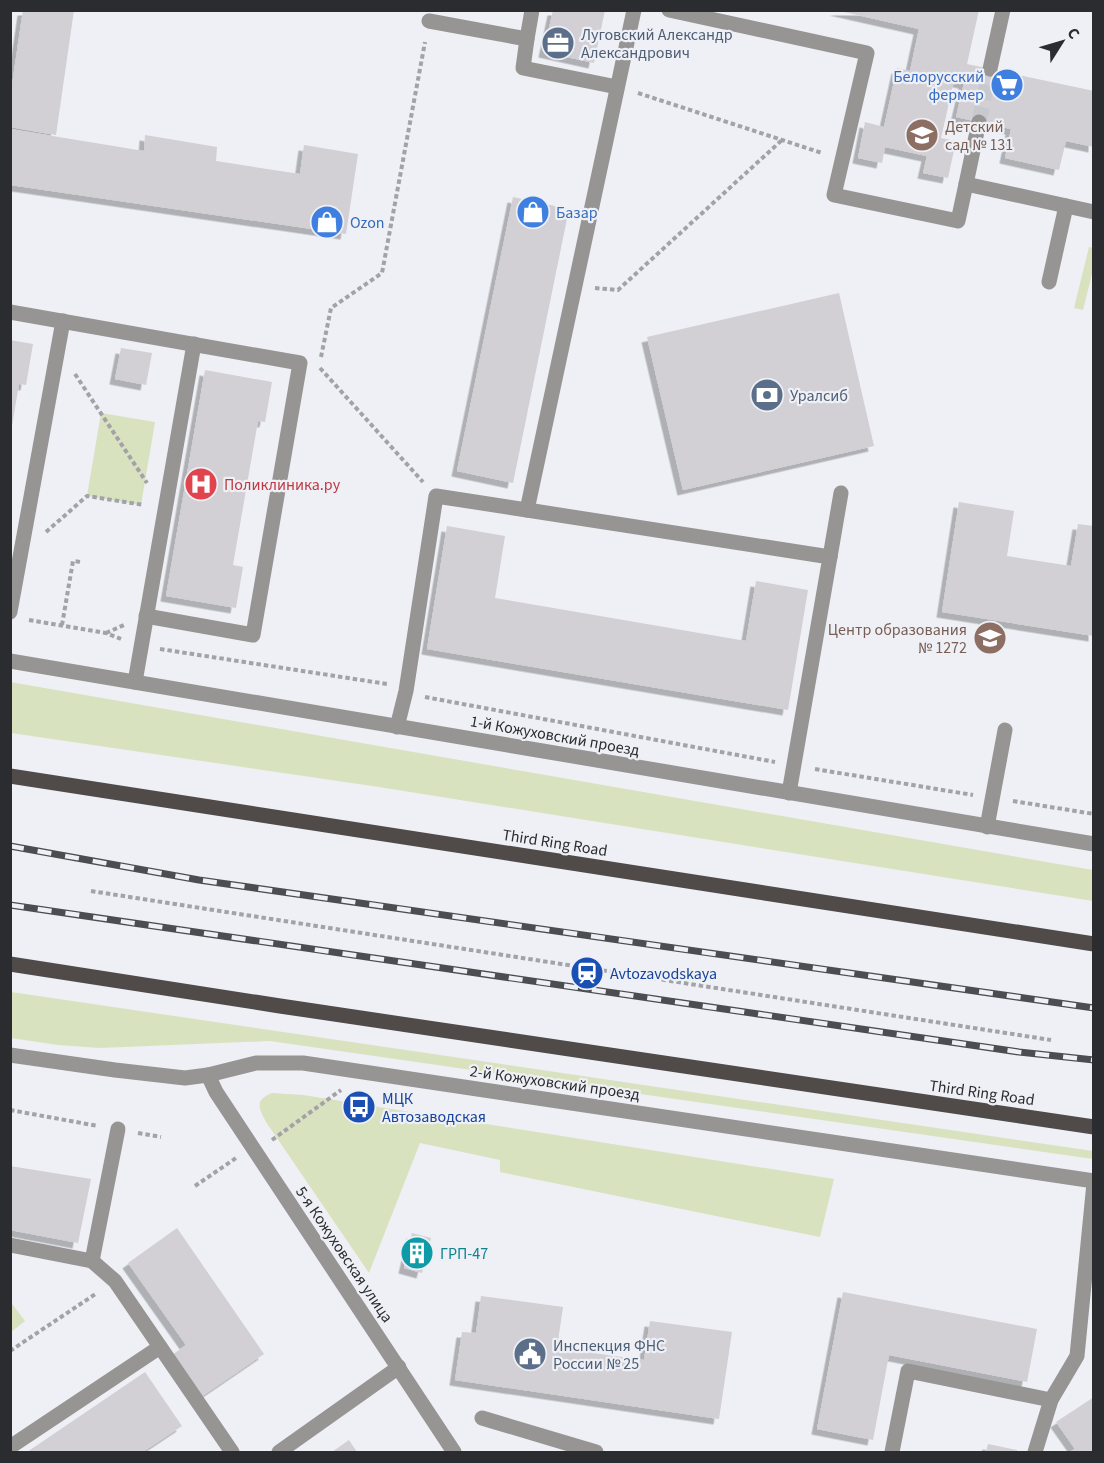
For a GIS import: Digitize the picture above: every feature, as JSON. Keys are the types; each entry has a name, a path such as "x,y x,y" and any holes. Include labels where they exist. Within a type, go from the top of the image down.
{"main road":[{"name":"Third Ring Road","path":"10,776 1094,944"},
{"name":"Third Ring Road","path":"10,964 303,1010 1094,1127"}],"street":[{"path":"532,10 523,68 617,87"},
{"path":"527,510 634,10"},
{"path":"669,10 867,53 834,195 958,221 979,122"},
{"path":"990,69 1003,10"},
{"path":"429,21 527,39"},
{"path":"966,184 1094,212"},
{"path":"1049,282 1066,206"},
{"path":"10,312 300,363 253,635 146,616"},
{"path":"16,615 21,554 63,321"},
{"path":"135,682 194,344"},
{"path":"789,793 841,493"},
{"path":"397,727 405,691 436,496 830,557"},
{"name":"1-й Кожуховский проезд","path":"10,661 1094,844"},
{"path":"987,826 1005,730"},
{"name":"2-й Кожуховский проезд","path":"10,1055 185,1078 208,1075 256,1063 303,1063 1094,1182"},
{"name":"5-я Кожуховская улица","path":"208,1075 216,1092 454,1452"},
{"path":"92,1261 118,1129"},
{"path":"1035,1452 1051,1400 1077,1356 1094,1182"},
{"path":"10,1245 92,1261 115,1281 232,1452"},
{"path":"10,1447 160,1347"},
{"path":"279,1452 399,1367"},
{"path":"892,1452 908,1371 1051,1400"},
{"path":"482,1418 596,1452"}],"path":[{"path":"319,367 331,309 382,273 429,21"},
{"path":"617,87 842,160"},
{"path":"575,287 618,290 782,140"},
{"path":"58,347 165,509"},
{"path":"300,363 319,367 436,496"},
{"path":"21,554 87,496 165,509"},
{"path":"62,625 73,561 81,562"},
{"path":"16,615 106,633 140,646 382,682 432,700 794,766 1094,814"},
{"path":"90,891 1051,1040"},
{"path":"272,1141 341,1090"},
{"path":"10,1110 161,1137"},
{"path":"195,1186 230,1162"},
{"path":"10,1351 115,1281"}],"green space":[{"path":"1089,247 1093,248 1093,270 1083,310 1074,308"},
{"path":"101,413 155,422 141,505 87,496"},
{"path":"10,682 1093,870 1093,901 379,787 11,733"},
{"path":"11,992 1093,1151 1093,1159 270,1041 100,1048 11,1038"},
{"path":"272,1093 303,1095 834,1179 820,1237 500,1172 500,1160 420,1143 369,1273 261,1113 260,1102"},
{"path":"10,1301 25,1321 11,1332 10,1332"}],"building":[{"path":"23,10 74,10 56,135 10,127 10,99"},
{"path":"553,10 605,10 594,63 544,52"},
{"path":"835,10 979,10 967,64 1094,91 1094,147 1066,141 1059,170 1005,158 1011,129 956,117 964,83 954,81 941,138 956,141 948,178 923,173 927,156 885,147 882,163 858,158 865,122 884,127 897,68 910,71 919,29"},
{"path":"10,129 144,151 145,135 217,147 216,161 300,174 304,145 358,154 346,234 10,185"},
{"path":"513,197 569,209 513,483 457,471"},
{"path":"839,293 874,446 683,490 647,337"},
{"path":"10,340 33,344 26,385 19,384 12,426"},
{"path":"121,348 152,353 146,385 115,379"},
{"path":"205,370 272,382 265,422 258,421 233,565 243,567 236,608 166,596"},
{"path":"959,502 1014,511 1007,556 1071,566 1078,524 1094,526 1094,636 942,612"},
{"path":"447,526 505,536 495,598 746,641 756,581 808,590 788,710 427,649"},
{"path":"10,1166 91,1179 78,1243 10,1230"},
{"path":"177,1228 264,1354 201,1397 172,1355 186,1345 128,1263"},
{"name":"ГРП-47","path":"412,1233 431,1238 422,1273 404,1268"},
{"path":"843,1292 1037,1329 1027,1382 889,1355 873,1440 817,1429"},
{"name":"Инспекция ФНС России № 25","path":"481,1296 563,1307 557,1348 644,1360 650,1321 732,1332 719,1419 455,1380 462,1332 476,1333"},
{"path":"145,1372 182,1426 143,1452 27,1452"},
{"path":"1094,1397 1094,1452 1069,1452 1075,1449 1056,1422"},
{"path":"349,1440 357,1452 332,1452"},
{"path":"988,1444 1017,1450 1017,1452 986,1452"}],"tunnel":[{"path":"979,122 990,69"}],"railway":[{"path":"10,846 199,880 1094,1008"},
{"path":"10,905 1019,1052 1094,1060"}],"place":[{"name":"Луговский Александр Александрович","path":"558,43"},
{"name":"Белорусский фермер","path":"1007,85"},
{"name":"Детский сад № 131","path":"922,135"},
{"name":"Базар","path":"533,212"},
{"name":"Ozon","path":"327,222"},
{"name":"Уралсиб","path":"767,395"},
{"name":"Поликлиника.ру","path":"201,484"},
{"name":"Центр образования № 1272","path":"990,638"},
{"name":"Avtozavodskaya","path":"587,973"},
{"name":"МЦК Автозаводская","path":"359,1107"},
{"name":"ГРП-47","path":"417,1253"},
{"name":"Инспекция ФНС России № 25","path":"530,1354"}]}
